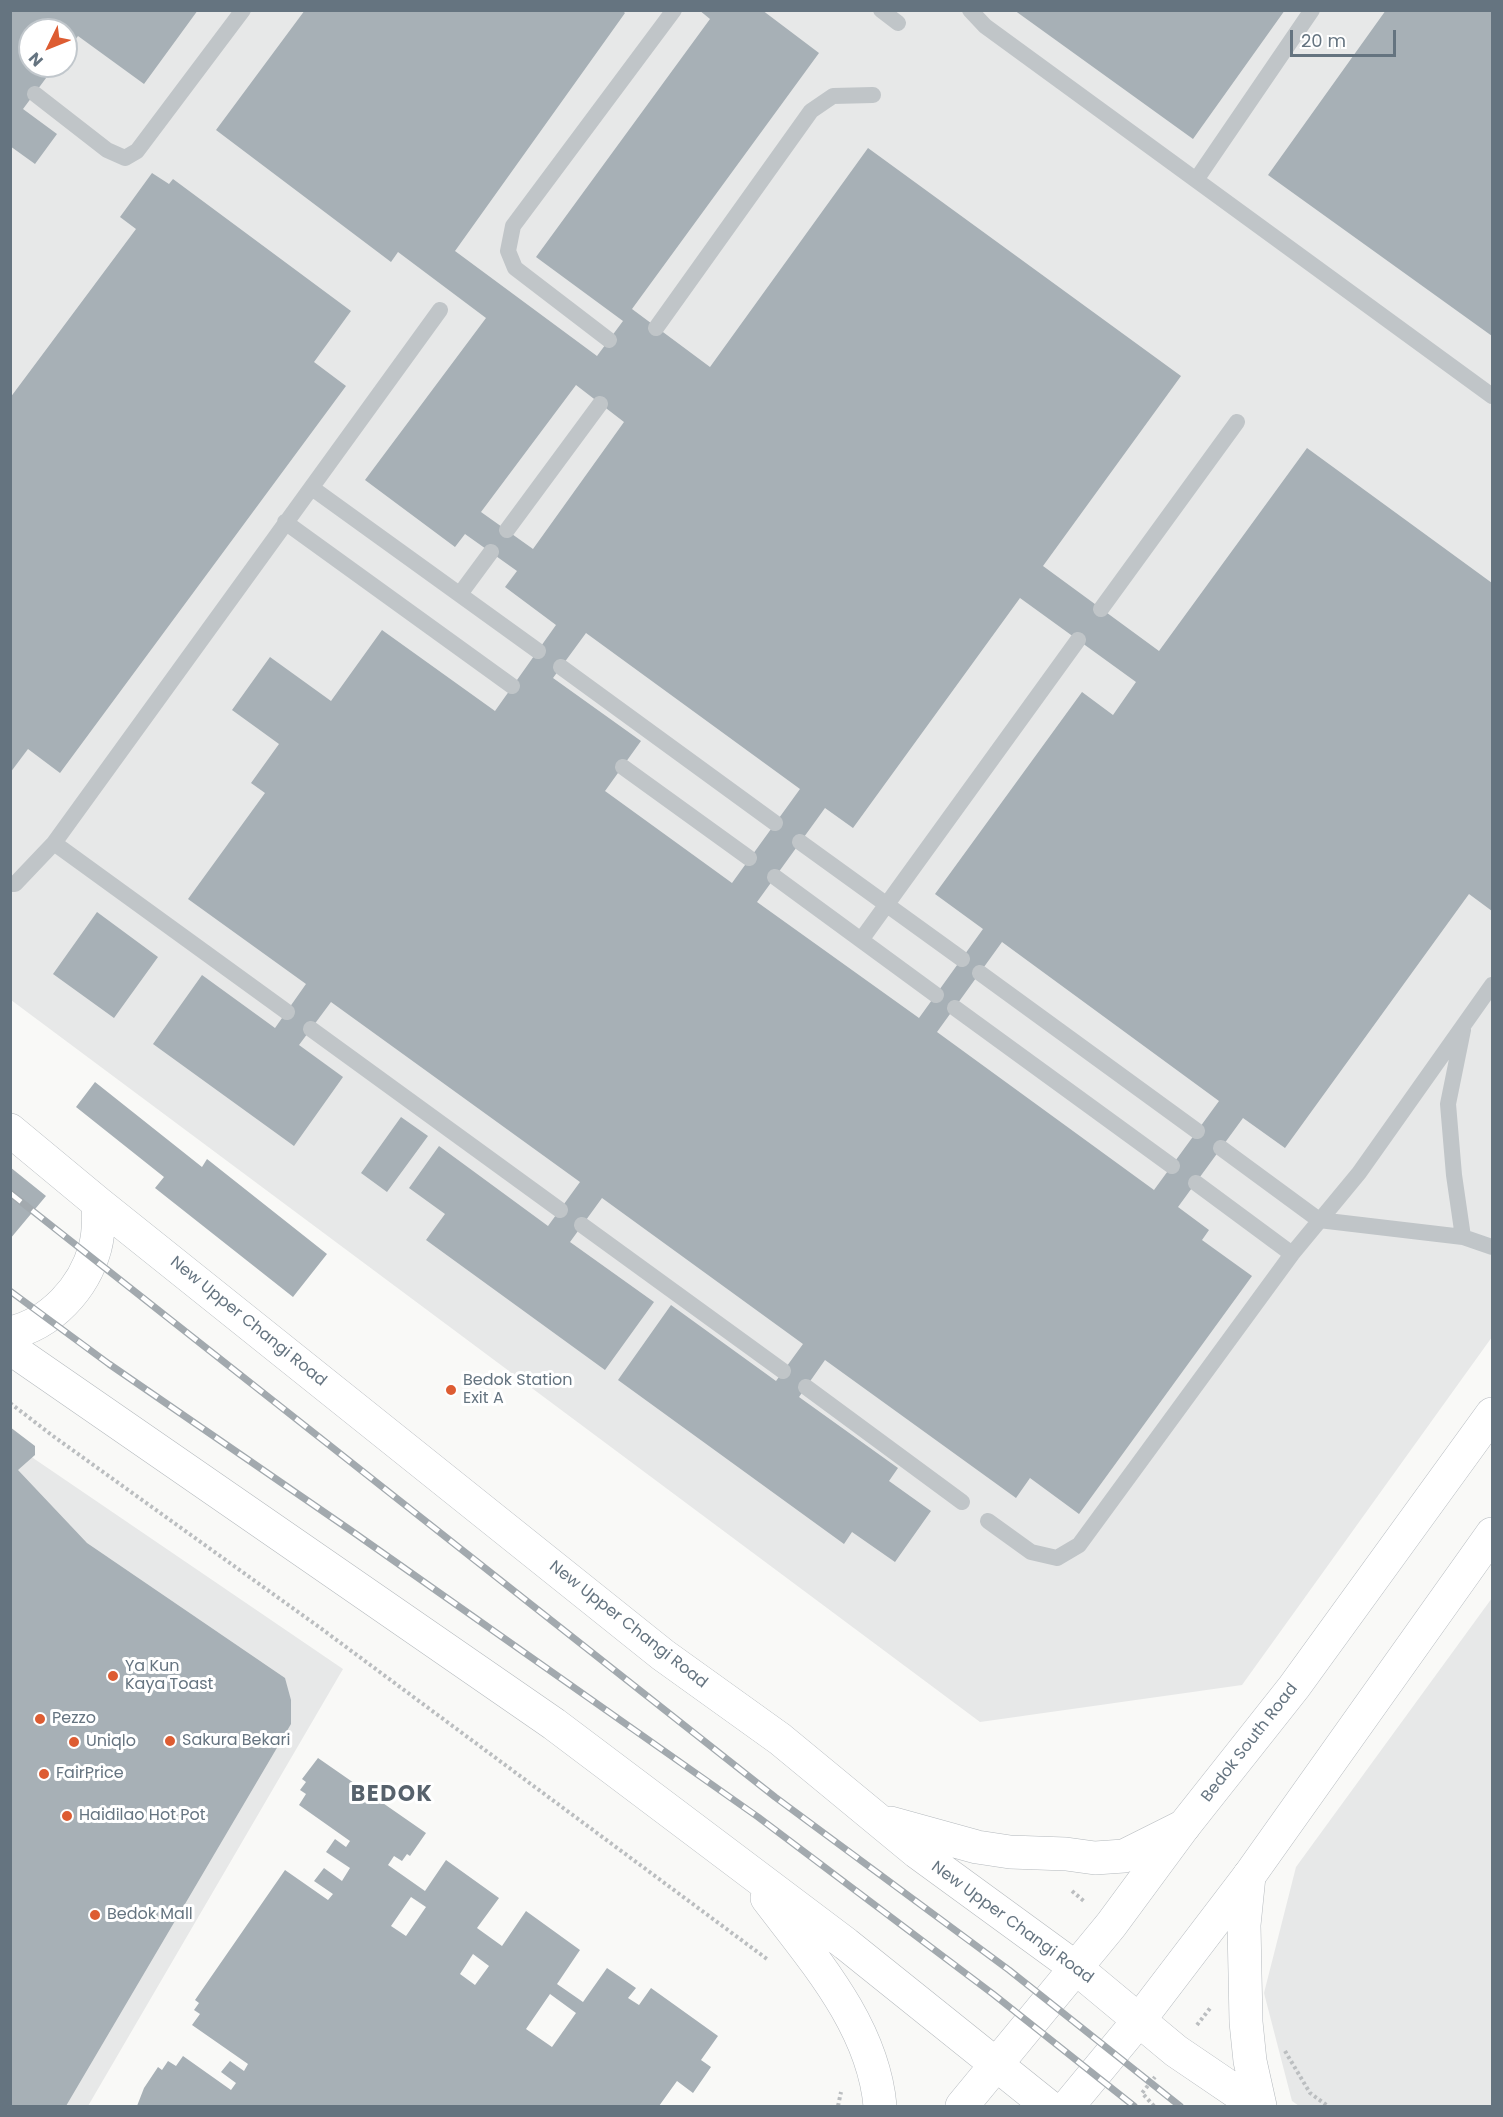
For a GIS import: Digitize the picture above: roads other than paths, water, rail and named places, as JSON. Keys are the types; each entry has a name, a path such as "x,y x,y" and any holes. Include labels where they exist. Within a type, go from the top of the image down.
{"main road":[{"name":"New Upper Changi Road","path":"10,1130 654,1648 780,1739 876,1820 1076,1968 1176,2050 1258,2106"},
{"path":"10,1333 28,1327 48,1315 74,1291 86,1272 94,1249 99,1226 99,1203"},
{"path":"10,1348 554,1724 846,1944 1048,2106"},
{"name":"Bedok South Road","path":"962,2106 1112,1924 1184,1826 1294,1687 1492,1414"},
{"path":"1068,2106 1140,2019 1249,1876 1492,1534"},
{"path":"876,1820 977,1847 1010,1852 1066,1854 1095,1858 1124,1856 1184,1826"},
{"path":"742,1866 817,1963 857,2027 876,2076 880,2106"},
{"path":"1249,1876 1245,1925 1246,2022 1258,2106"}],"lane":[{"path":"35,94 107,150 125,158 137,151 243,10"},
{"path":"609,340 515,268 508,251 513,226 674,10"},
{"path":"881,10 898,23"},
{"path":"970,10 985,26 1492,396"},
{"path":"1196,180 1312,10"},
{"path":"656,327 811,111 832,96 873,95"},
{"path":"10,884 15,884 54,843 440,310"},
{"path":"507,530 600,404"},
{"path":"1101,609 1237,422"},
{"path":"312,488 538,651"},
{"path":"285,522 512,686"},
{"path":"460,594 491,552"},
{"path":"861,940 1078,640"},
{"path":"561,667 775,823"},
{"path":"623,767 749,858"},
{"path":"800,842 962,959"},
{"path":"54,843 287,1012"},
{"path":"775,877 936,994"},
{"path":"980,973 1197,1131"},
{"path":"988,1521 1031,1552 1056,1558 1079,1545 1292,1254 1359,1173 1492,985"},
{"path":"955,1008 1172,1166"},
{"path":"1463,1237 1454,1175 1449,1104 1464,1023"},
{"path":"311,1029 560,1210"},
{"path":"1221,1148 1319,1220 1463,1237 1492,1247"},
{"path":"1196,1183 1292,1254"},
{"path":"582,1225 783,1371"},
{"path":"806,1387 962,1502"}],"railway":[{"path":"10,1193 775,1797 1009,1970 1180,2106"},
{"path":"10,1291 109,1364 353,1532 758,1817 993,1994 1134,2106"}],"place":[{"name":"Bedok Station Exit A","path":"451,1390"},
{"name":"Ya Kun Kaya Toast","path":"113,1676"},
{"name":"Pezzo","path":"40,1719"},
{"name":"Sakura Bekari","path":"170,1741"},
{"name":"Uniqlo","path":"74,1742"},
{"name":"FairPrice","path":"44,1774"},
{"name":"Haidilao Hot Pot","path":"67,1816"},
{"name":"Bedok Mall","path":"95,1915"}],"district":[{"name":"BEDOK","path":"392,1795"}]}
